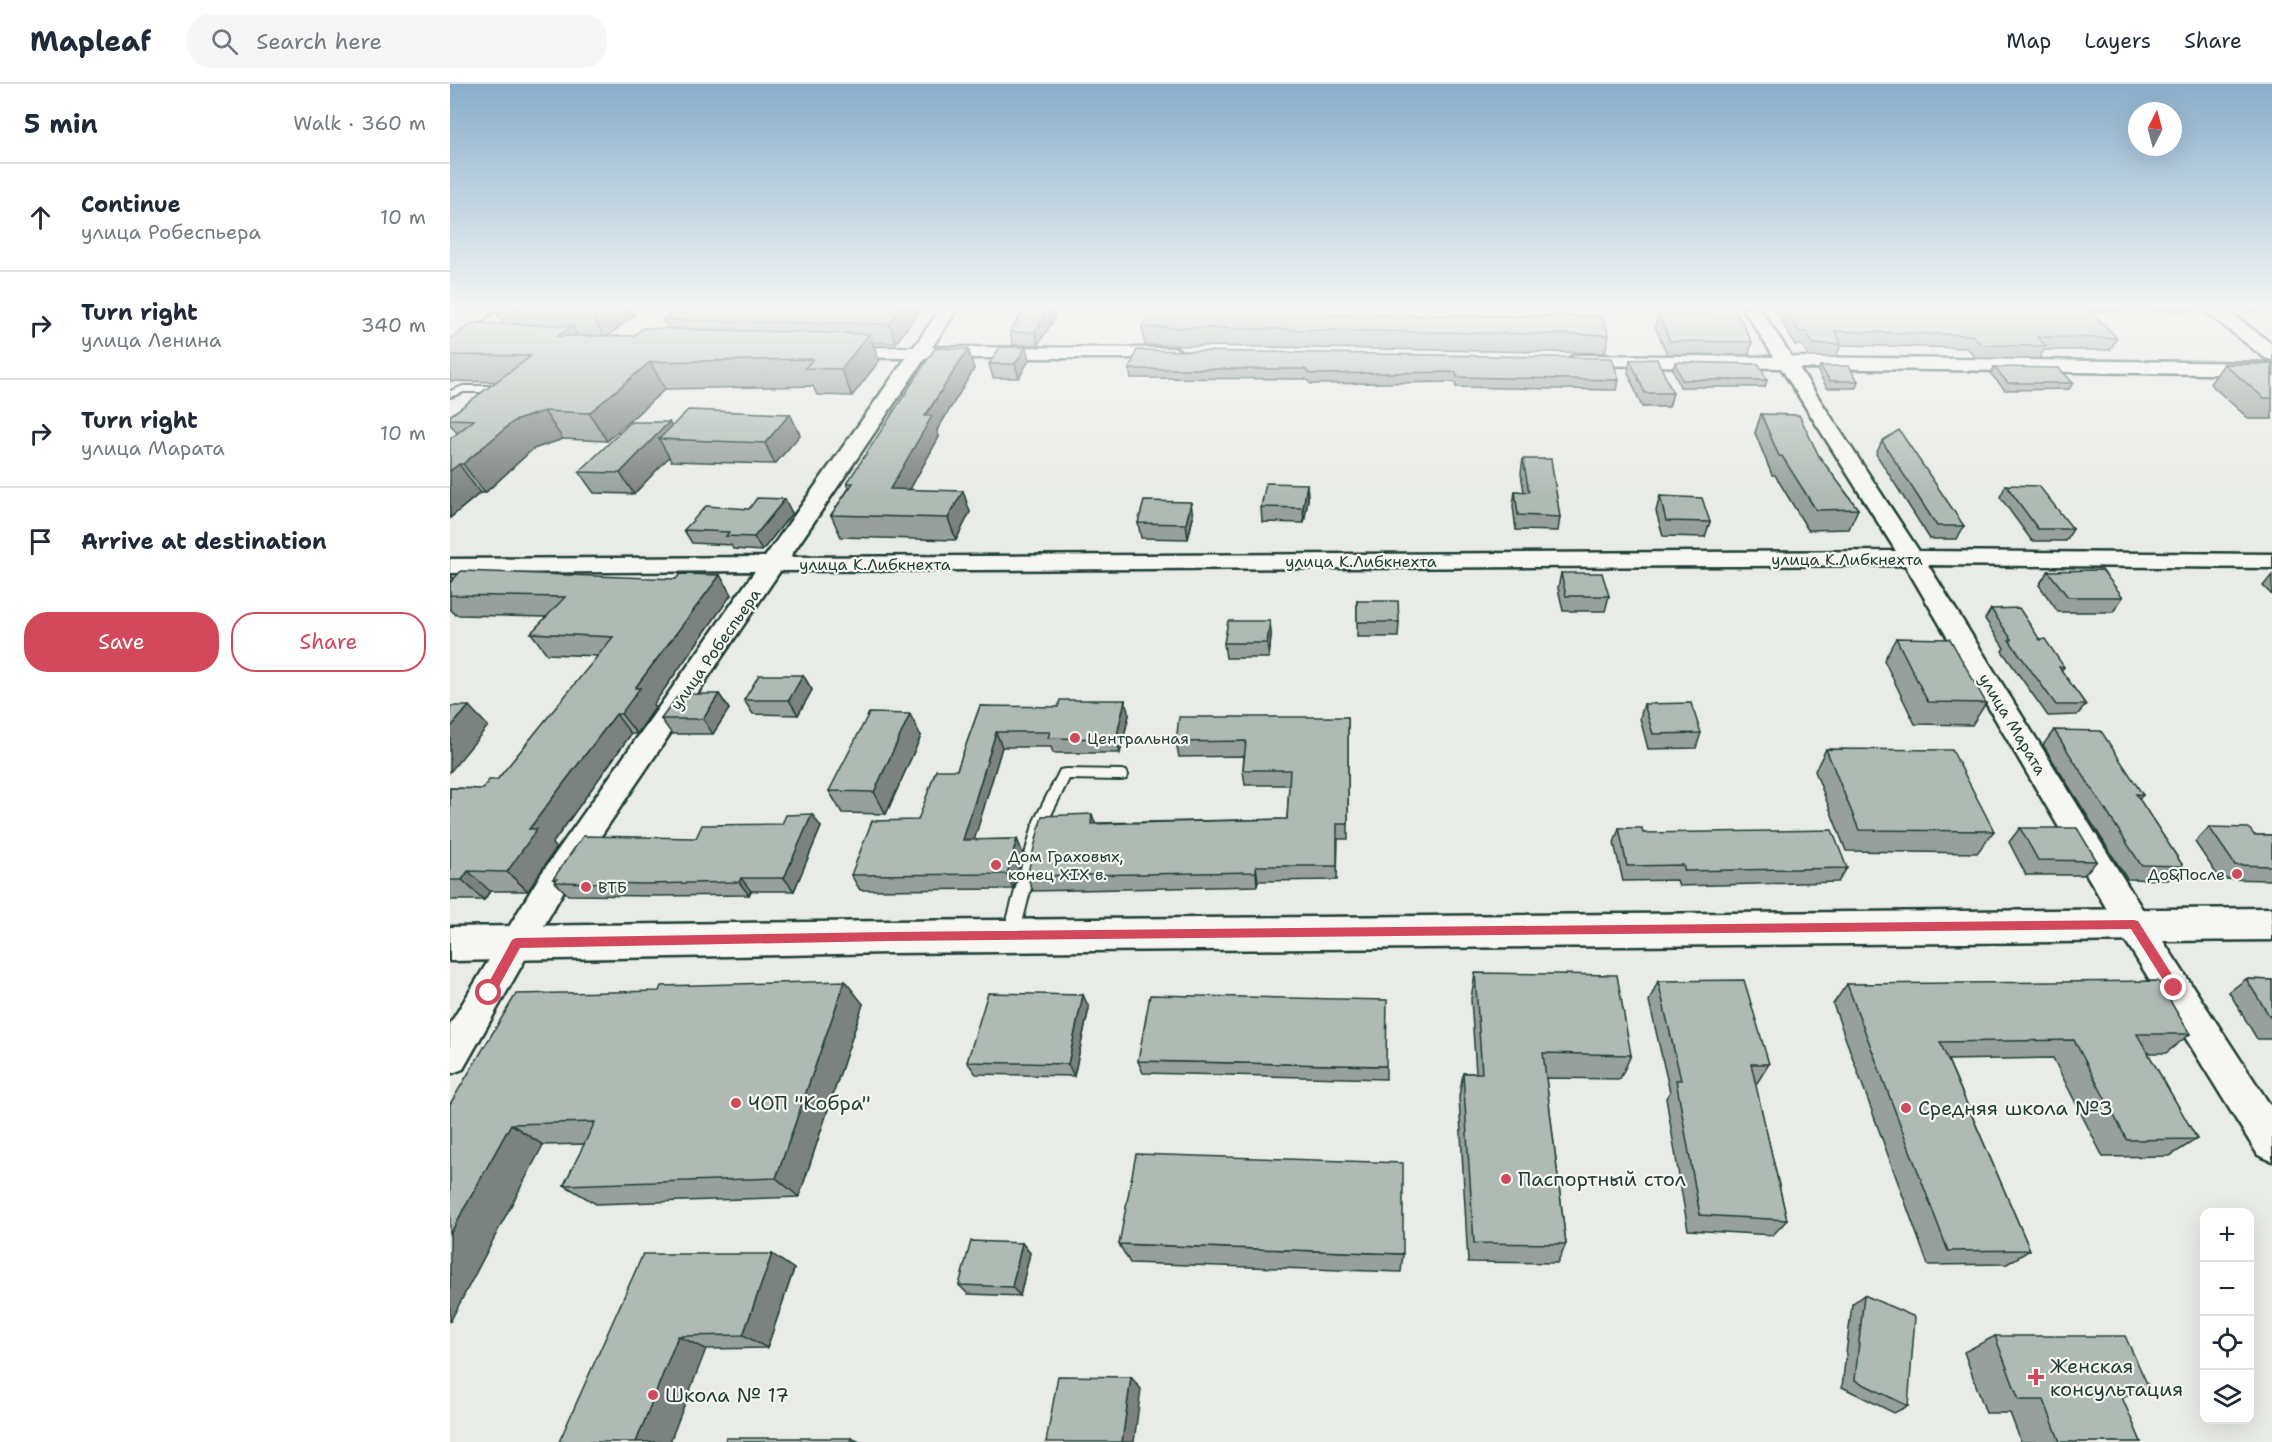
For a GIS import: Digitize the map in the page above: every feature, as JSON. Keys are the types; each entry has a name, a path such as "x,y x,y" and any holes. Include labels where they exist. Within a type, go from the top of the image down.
{"main road":[{"path":"450,944 1011,936 2272,924"}],"street":[{"name":"улица Робеспьера","path":"450,1056 552,884 907,371"},
{"name":"улица Марата","path":"1791,371 1912,558 2134,925 2272,1142"},
{"name":"улица К.Либкнехта","path":"450,566 1912,558 2272,561"}],"lane":[{"path":"450,394 463,389 517,389"},
{"path":"1011,936 1041,821 1065,774 1121,775"}],"building":[{"path":"510,371 639,371 589,413 544,411 514,421 463,464 459,464 450,471 450,439 474,420 450,419 450,416"},
{"path":"920,371 954,371 925,416 932,416 890,489 963,491 948,518 831,515 853,483 847,483"},
{"path":"1307,371 1616,371 1619,380 1457,377 1456,372 1310,374"},
{"path":"1635,371 1663,371 1673,393 1645,393"},
{"path":"1679,371 1763,371 1767,380 1682,380"},
{"path":"1824,371 1852,371 1858,381 1830,381"},
{"path":"1998,371 2062,371 2073,383 2008,383"},
{"path":"2233,371 2272,371 2272,398 2264,398"},
{"path":"688,410 790,414 765,443 659,439"},
{"path":"1761,414 1799,415 1819,456 1858,509 1816,510 1782,456 1779,456"},
{"path":"631,422 669,422 620,473 579,472"},
{"path":"1899,430 1964,526 1937,526 1882,441"},
{"path":"1523,459 1551,459 1560,517 1518,515 1515,491 1529,492"},
{"path":"1266,483 1307,484 1303,508 1261,507"},
{"path":"2006,485 2039,486 2073,529 2038,529"},
{"path":"1660,496 1702,498 1710,522 1666,521"},
{"path":"757,498 785,499 754,537 726,536 729,532 684,530 706,506 749,509"},
{"path":"1144,501 1191,502 1186,524 1138,523"},
{"path":"2102,570 2123,597 2068,597 2048,571"},
{"path":"461,571 676,579 680,574 720,575 635,688 640,688 621,714 616,714 529,829 537,829 507,872 468,871 462,880 450,880 450,788 483,789 489,780 497,780 613,637 531,633 565,597 450,595 450,583"},
{"path":"1561,573 1602,573 1609,596 1566,596"},
{"path":"1357,601 1398,601 1399,622 1357,622"},
{"path":"2019,608 2040,640 2045,639 2064,667 2059,667 2086,705 2056,705 2009,640 2012,640 1991,609"},
{"path":"1228,621 1270,621 1267,643 1224,643"},
{"path":"1896,638 1950,639 1986,703 1928,702"},
{"path":"759,675 803,675 789,700 744,700"},
{"path":"679,694 719,694 703,719 661,719"},
{"path":"1060,700 1125,700 1116,739 1048,738 1050,732 996,732 963,840 1017,839 1007,874 851,875 872,821 918,820 936,770 957,770 980,706 1058,707"},
{"path":"1691,703 1701,733 1653,734 1644,704"},
{"path":"450,706 469,706 450,728"},
{"path":"869,713 910,714 874,792 829,791"},
{"path":"1179,717 1348,717 1348,824 1337,824 1337,866 1256,866 1256,872 1027,876 1042,816 1092,814 1091,824 1287,819 1290,770 1243,770 1246,741 1176,742"},
{"path":"2054,730 2101,731 2143,795 2136,794 2183,866 2141,865"},
{"path":"1826,749 1952,750 1994,831 1859,830"},
{"path":"812,814 784,878 741,878 739,882 645,884 555,882 557,879 553,879 583,836 696,838 702,825 782,824 786,815"},
{"path":"2209,827 2249,828 2254,835 2272,835 2272,866 2235,865"},
{"path":"1619,828 1642,828 1643,833 1832,830 1847,868 1685,871 1683,865 1627,866"},
{"path":"2020,828 2077,828 2097,861 2038,860"},
{"name":"Паспортный стол","path":"1475,973 1617,975 1631,1055 1543,1053 1566,1244 1474,1243 1463,1073 1482,1073"},
{"path":"2246,979 2272,980 2272,1020"},
{"path":"1744,980 1769,1064 1751,1064 1787,1220 1700,1215 1676,1080 1681,1080 1658,981"},
{"path":"845,981 776,1178 564,1185 595,1122 511,1124 450,1234 450,1104 516,994 659,991 661,986"},
{"name":"Средняя школа №3","path":"2158,981 2190,1034 2137,1034 2197,1139 2127,1140 2074,1040 1940,1042 2030,1250 1948,1251 1847,984"},
{"path":"988,993 1083,995 1068,1064 967,1062"},
{"path":"1150,995 1387,1000 1386,1066 1138,1061"},
{"path":"1136,1154 1403,1163 1403,1254 1119,1244"},
{"path":"971,1241 1022,1243 1012,1287 959,1285"},
{"path":"643,1254 772,1254 743,1335 678,1336 636,1442 559,1442"},
{"path":"1864,1295 1915,1317 1908,1406 1855,1380"},
{"path":"1995,1336 2125,1336 2149,1388 2118,1388 2141,1442 2060,1442 2044,1400 2019,1400"},
{"path":"1058,1376 1131,1377 1122,1442 1046,1442"},
{"path":"726,1438 851,1438 850,1442 725,1442"}],"place":[{"name":"Центральная","path":"1075,738"},
{"name":"Дом Граховых, конец XIX в.","path":"996,865"},
{"name":"До&После","path":"2237,874"},
{"name":"ВТБ","path":"586,887"},
{"name":"ЧОП \"Кобра\"","path":"736,1103"},
{"name":"Средняя школа №3","path":"1906,1108"},
{"name":"Паспортный стол","path":"1506,1179"},
{"name":"Женская консультация","path":"2036,1377"},
{"name":"Школа № 17","path":"653,1395"}],"route":[{"path":"489,993 516,943 889,937 2134,925 2174,988"}]}
